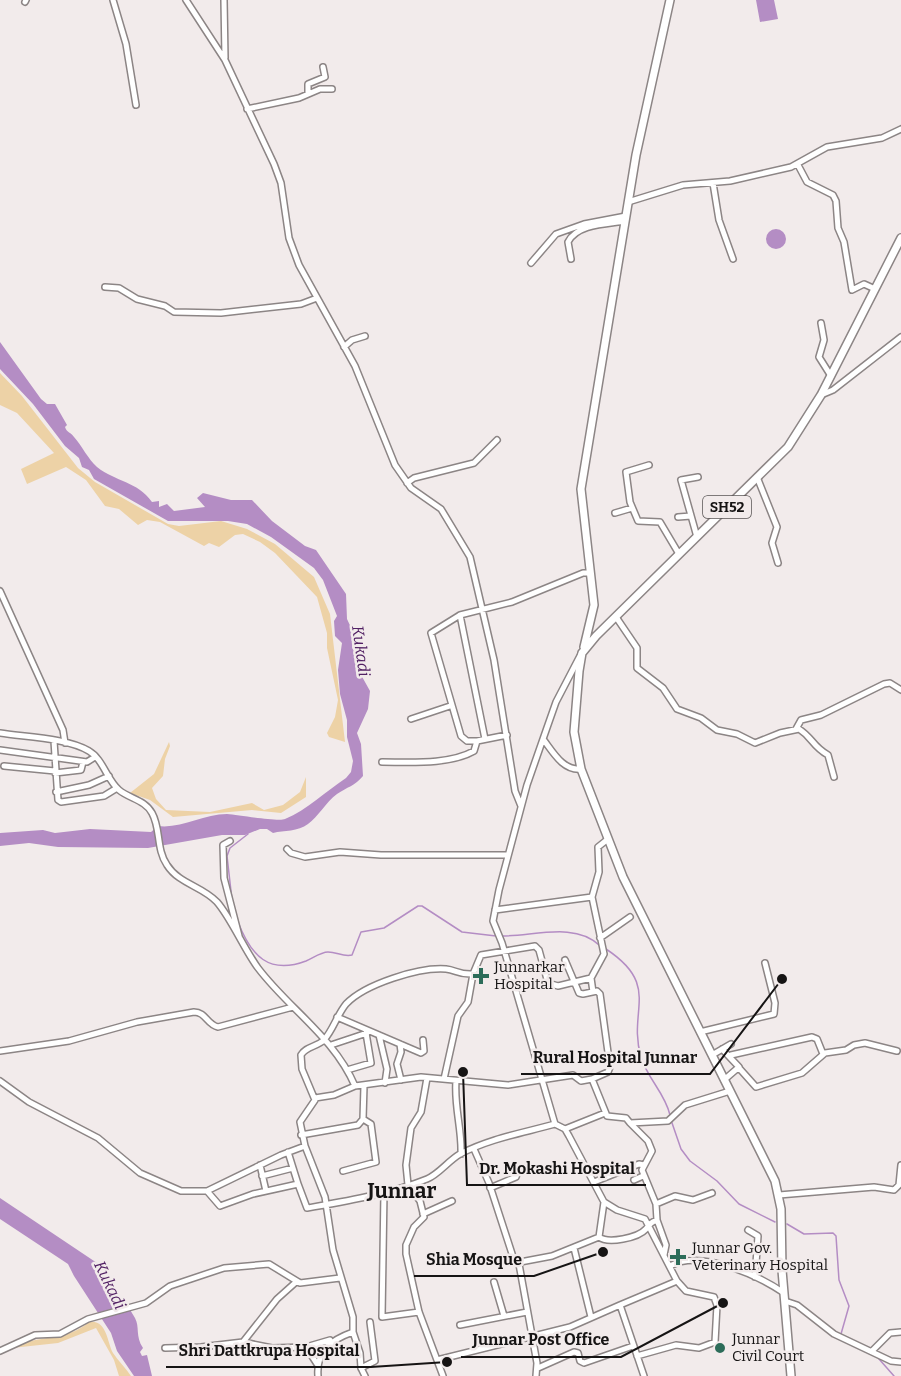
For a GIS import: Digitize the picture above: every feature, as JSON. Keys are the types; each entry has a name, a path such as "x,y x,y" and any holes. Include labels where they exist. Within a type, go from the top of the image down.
{"main road":[{"path":"670,0 625,218 581,489 593,613 582,653 574,732 581,769 623,877 769,1166 779,1195 791,1376"},
{"name":"SH52","path":"582,653 788,447 821,395 901,238"}],"street":[{"path":"113,0 126,44 136,105"},
{"path":"186,0 225,60 279,177 289,238 299,265 361,380 384,442 407,483 441,509 470,557 494,660 515,791 521,806"},
{"path":"224,0 225,60"},
{"path":"308,93 308,84 325,77 323,67"},
{"path":"247,109 332,89"},
{"path":"628,202 683,186 713,183 798,165 827,147 882,138 901,129"},
{"path":"798,165 807,182 833,195 836,201 838,228 844,242 851,289 854,291 864,284 875,289"},
{"path":"713,183 719,220 733,259"},
{"path":"571,259 568,242 575,233 625,218"},
{"path":"531,263 556,234 584,224 625,218"},
{"path":"105,287 119,288 137,299 165,306 174,312 221,313 301,304 316,298"},
{"path":"821,323 824,340 819,357 831,376"},
{"path":"344,347 352,340 365,336"},
{"path":"821,395 832,390 901,337"},
{"path":"407,483 414,478 474,463 497,440"},
{"path":"649,465 626,472 632,508 638,521 660,522 679,554"},
{"path":"697,537 681,480 698,477"},
{"path":"757,477 777,527 772,543 778,563"},
{"path":"615,513 632,508"},
{"path":"678,518 691,516"},
{"path":"507,735 477,741 467,741 460,736 431,633 460,615 512,602 583,573 590,573"},
{"path":"0,591 63,730 65,743"},
{"path":"460,615 485,739"},
{"path":"616,618 637,648 637,668 663,688 677,710 701,718 717,730 737,734 754,743 796,729 805,733 816,749 828,755 834,777"},
{"path":"555,1124 502,941 493,921 521,806 556,702 567,676 582,653"},
{"path":"796,729 801,720 821,715 884,684 890,682 901,690"},
{"path":"411,719 450,706"},
{"path":"0,733 65,743 89,751 117,788 147,806 155,820 159,847 172,872 217,903 258,968 292,1007 326,1038 355,1086"},
{"path":"543,740 562,763 575,770 581,769"},
{"path":"54,741 58,800 61,802 104,796 117,788"},
{"path":"382,762 412,762 465,755 474,751 477,741"},
{"path":"0,750 83,762 95,757"},
{"path":"4,766 55,772 81,770 83,762"},
{"path":"56,792 89,785 109,776"},
{"path":"593,992 591,978 603,958 603,948 597,910 592,897 599,872 598,847 608,840"},
{"path":"230,841 223,845 222,867 234,922 242,943"},
{"path":"287,849 291,853 305,857 340,852 381,855 508,855"},
{"path":"495,910 592,897"},
{"path":"600,938 630,917"},
{"path":"444,1079 458,1016 468,1002 473,974 482,955 535,946 539,950 548,983 558,986 591,978"},
{"path":"315,1098 355,1086 401,1080 427,1078 508,1085 563,1075 573,1075 581,1081 608,1072 610,1067 600,994 593,992 581,994 565,960"},
{"path":"700,1032 774,1014 775,1003 765,963"},
{"path":"365,1376 353,1332 354,1317 340,1278 326,1204 302,1135 300,1122 314,1104 315,1098 302,1069 301,1055 326,1038 337,1017 352,999 401,976 445,969 457,974 473,974"},
{"path":"0,1051 69,1041 137,1022 194,1012 201,1013 213,1026 218,1027 292,1007"},
{"path":"337,1017 423,1053 423,1040"},
{"path":"332,1046 373,1031"},
{"path":"347,1070 371,1063 366,1033"},
{"path":"379,1035 387,1069 385,1083"},
{"path":"730,1055 812,1037 817,1039 823,1054"},
{"path":"722,1049 730,1055 756,1087 802,1073 823,1054 846,1050 860,1043 897,1051"},
{"path":"400,1044 401,1052 397,1064 401,1080"},
{"path":"712,1055 731,1044"},
{"path":"724,1080 739,1068"},
{"path":"427,1078 421,1112 411,1128 406,1165 408,1185 420,1201 423,1214 422,1219 414,1227 405,1248 420,1312 443,1376"},
{"path":"592,1078 605,1113 610,1118 626,1118 651,1146 652,1154 644,1165 643,1176 656,1204 657,1220 666,1245 664,1255"},
{"path":"0,1081 29,1102 98,1138 140,1173 180,1191 207,1191 305,1146"},
{"path":"456,1081 454,1109 461,1136 461,1154"},
{"path":"302,1135 358,1125 363,1119 364,1086"},
{"path":"630,1123 670,1120 678,1109 685,1105 730,1091"},
{"path":"565,1129 605,1113"},
{"path":"343,1171 376,1162 373,1130 371,1124 363,1119"},
{"path":"288,1152 305,1207 384,1192 408,1185 434,1175 443,1165 461,1154 514,1132 525,1133 555,1124 565,1129 604,1202 617,1210 642,1216 677,1281 686,1291 714,1297 717,1305 715,1342 699,1348 676,1345 637,1356"},
{"path":"474,1149 490,1188 512,1261 519,1264 574,1248 598,1237 609,1242 620,1240 644,1231 647,1226 657,1220"},
{"path":"594,1182 639,1164 644,1165"},
{"path":"260,1165 266,1191"},
{"path":"779,1195 874,1187 894,1190 898,1185 901,1165"},
{"path":"490,1188 516,1177 518,1171 528,1166"},
{"path":"262,1176 293,1168"},
{"path":"634,1180 643,1176"},
{"path":"207,1191 220,1206 266,1191 298,1184"},
{"path":"384,1192 382,1317 420,1312"},
{"path":"656,1204 675,1196 693,1200 712,1193"},
{"path":"423,1214 452,1201"},
{"path":"598,1237 604,1202"},
{"path":"748,1230 758,1236 759,1242 755,1277"},
{"path":"574,1248 591,1317"},
{"path":"670,1266 688,1261 712,1262 755,1277 784,1293"},
{"path":"0,1351 35,1335 60,1334 88,1319 146,1303 170,1286 228,1267 269,1264 296,1282 311,1284 340,1278"},
{"path":"519,1264 538,1368 536,1376"},
{"path":"437,1360 570,1328 677,1281"},
{"path":"243,1342 277,1299 296,1282"},
{"path":"494,1282 504,1316"},
{"path":"785,1301 797,1305 834,1334 901,1362"},
{"path":"620,1305 644,1376"},
{"path":"460,1325 527,1312"},
{"path":"361,1368 374,1363 370,1322"},
{"path":"165,1348 243,1342 272,1348 306,1347 353,1332"},
{"path":"872,1351 890,1333 901,1332"},
{"path":"317,1364 326,1346 334,1338"},
{"path":"360,1353 374,1346"},
{"path":"538,1368 574,1352 578,1353 580,1361 584,1363 633,1346"},
{"path":"306,1347 317,1364 318,1376"}],"shaded area":[{"path":"0,373 22,396 78,468 95,482 168,524 179,526 221,521 247,529 275,544 314,577 330,614 345,742 329,737 327,733 335,717 338,700 327,648 327,633 317,597 275,553 260,542 243,534 235,535 219,547 209,543 204,546 160,522 147,520 138,525 119,509 105,506 86,480 66,467 27,484 21,469 54,453 17,413 0,405"},
{"path":"169,742 163,776 152,788 156,799 166,810 210,812 252,803 264,810 283,805 300,792 306,777 306,797 281,813 252,810 173,817 150,800 130,793 154,774"},
{"path":"89,1322 100,1324 106,1332 113,1353 131,1376 119,1376 114,1360 96,1328 58,1343 12,1348 32,1341 71,1333"}],"water":[{"path":"756,0 774,0 778,19 760,22"},
{"path":"772,229 780,229 786,235 786,243 780,249 772,249 766,243 766,235"},
{"path":"0,342 41,399 47,404 55,404 67,425 66,429 97,467 140,490 152,502 159,501 159,507 167,504 174,511 205,507 197,498 203,493 231,500 252,500 272,521 305,546 316,550 346,594 347,619 354,634 352,647 360,664 360,673 370,691 368,709 357,733 361,744 363,776 333,797 304,827 273,833 267,829 260,829 245,835 222,835 148,848 58,847 29,843 0,846 0,833 43,830 55,833 90,829 151,832 158,826 175,825 227,814 281,820 309,806 346,778 351,772 353,761 347,737 347,720 340,694 338,670 342,643 335,636 334,621 337,616 323,580 314,568 271,537 247,524 228,521 168,521 94,479 33,404 0,369"},
{"name":"Kukadi","path":"0,1198 97,1263 135,1318 139,1340 143,1348 140,1352 142,1356 147,1355 152,1376 134,1376 117,1351 111,1333 68,1264 0,1219"}],"waterway":[{"path":"232,900 227,856 230,848 248,834"},
{"path":"238,922 255,953 263,960 282,966 306,961 325,952 352,955 361,932 384,928 418,906 422,906 462,932 496,936"},
{"path":"501,936 566,932 589,938 599,945"},
{"path":"606,949 623,962 633,975 638,987 638,1040 641,1057 670,1115"},
{"path":"671,1120 681,1149 690,1161 717,1181 739,1204 775,1222"},
{"path":"787,1224 804,1234 833,1233 836,1236 839,1280 849,1306 841,1334"},
{"path":"879,1359 894,1376"}],"place":[{"name":"Junnarkar Hospital","path":"481,976"},
{"name":"Rural Hospital Junnar","path":"782,979"},
{"name":"Dr. Mokashi Hospital","path":"463,1072"},
{"name":"Shia Mosque","path":"603,1252"},
{"name":"Junnar Gov. Veterinary Hospital","path":"678,1257"},
{"name":"Junnar Post Office","path":"723,1303"},
{"name":"Junnar Civil Court","path":"720,1348"},
{"name":"Shri Dattkrupa Hospital","path":"447,1362"}],"district":[{"name":"Junnar","path":"402,1191"}]}
